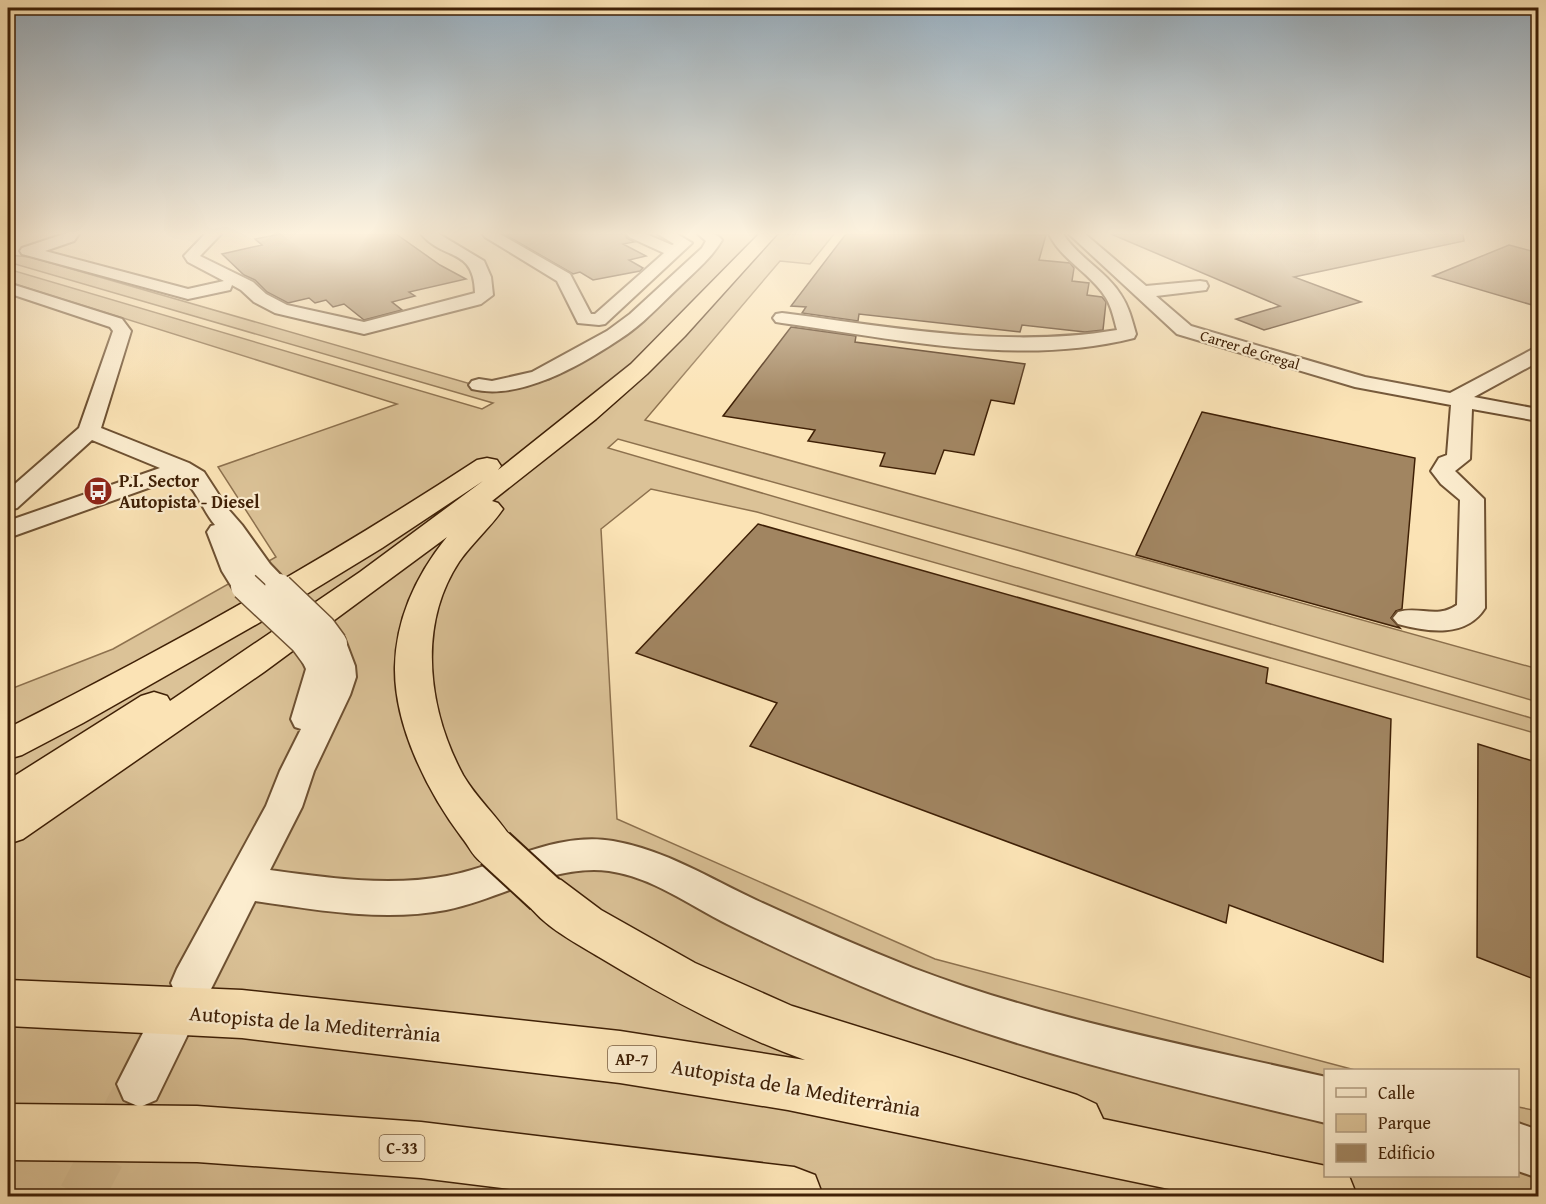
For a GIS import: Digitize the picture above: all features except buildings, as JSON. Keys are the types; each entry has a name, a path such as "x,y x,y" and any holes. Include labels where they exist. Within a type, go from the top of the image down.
{"highway":[{"path":"8,800 332,587 508,458 617,366 698,290"},
{"path":"721,290 620,386 594,414 494,502 453,550 433,580 423,607 413,668 429,741 444,778 469,816 495,848 545,894 585,924 678,979 784,1028 905,1069 1247,1177"},
{"path":"8,827 126,750 348,596 453,518 620,386"},
{"path":"8,745 315,577 397,527 557,416"},
{"name":"Autopista de la Mediterrània","path":"8,1003 242,1014 621,1057 788,1083 1247,1177 1328,1197"},
{"name":"C-33","path":"8,1132 197,1134 421,1150 794,1197"}],"street":[{"path":"8,503 89,431 122,331 116,322 15,290"},
{"path":"174,290 188,294 205,290"},
{"path":"252,290 260,298 281,309 364,328 475,300 484,295 484,290"},
{"path":"570,290 578,306 628,294 632,290"},
{"path":"479,385 492,387 538,377 614,335 666,290"},
{"path":"1108,290 1119,304 1121,312 1151,326"},
{"path":"1142,292 1160,290"},
{"name":"Carrer de Gregal","path":"1142,292 1151,326 1184,330 1362,383 1539,415"},
{"path":"782,318 979,343 1030,345 1089,342 1151,326"},
{"path":"1408,618 1440,622 1455,620 1471,608 1472,499 1465,490 1448,479 1443,471 1447,463 1458,459 1459,399 1539,354"},
{"path":"89,431 181,468 202,484 217,512 233,530 260,570 322,629 324,650 321,669 306,723 297,771 284,807 192,983"},
{"path":"8,530 181,468"},
{"path":"217,512 220,535 245,586 304,641 324,650"},
{"path":"244,883 308,892 414,897 447,892 577,854 618,856 656,869 740,911 837,955 961,1005 1116,1050 1324,1100"},
{"path":"140,1084 167,1032"},
{"path":"1519,1147 1539,1154"}],"green space":[{"path":"34,290 80,290 482,409 493,403 105,290 145,290 495,391 549,380 623,336 671,290 755,290 645,420 1538,669 1538,702 1017,550 618,439 608,448 1538,720 1538,734 757,512 651,489 601,529 617,819 935,959 1351,1069 1324,1069 1324,1177 1519,1177 1519,1107 1538,1111 1538,1196 8,1196 8,690 113,649 276,557 218,467 397,404"}],"tunnel":[{"path":"81,1196 140,1084"}],"place":[{"name":"P.I. Sector Autopista - Diesel","path":"98,491"}]}
